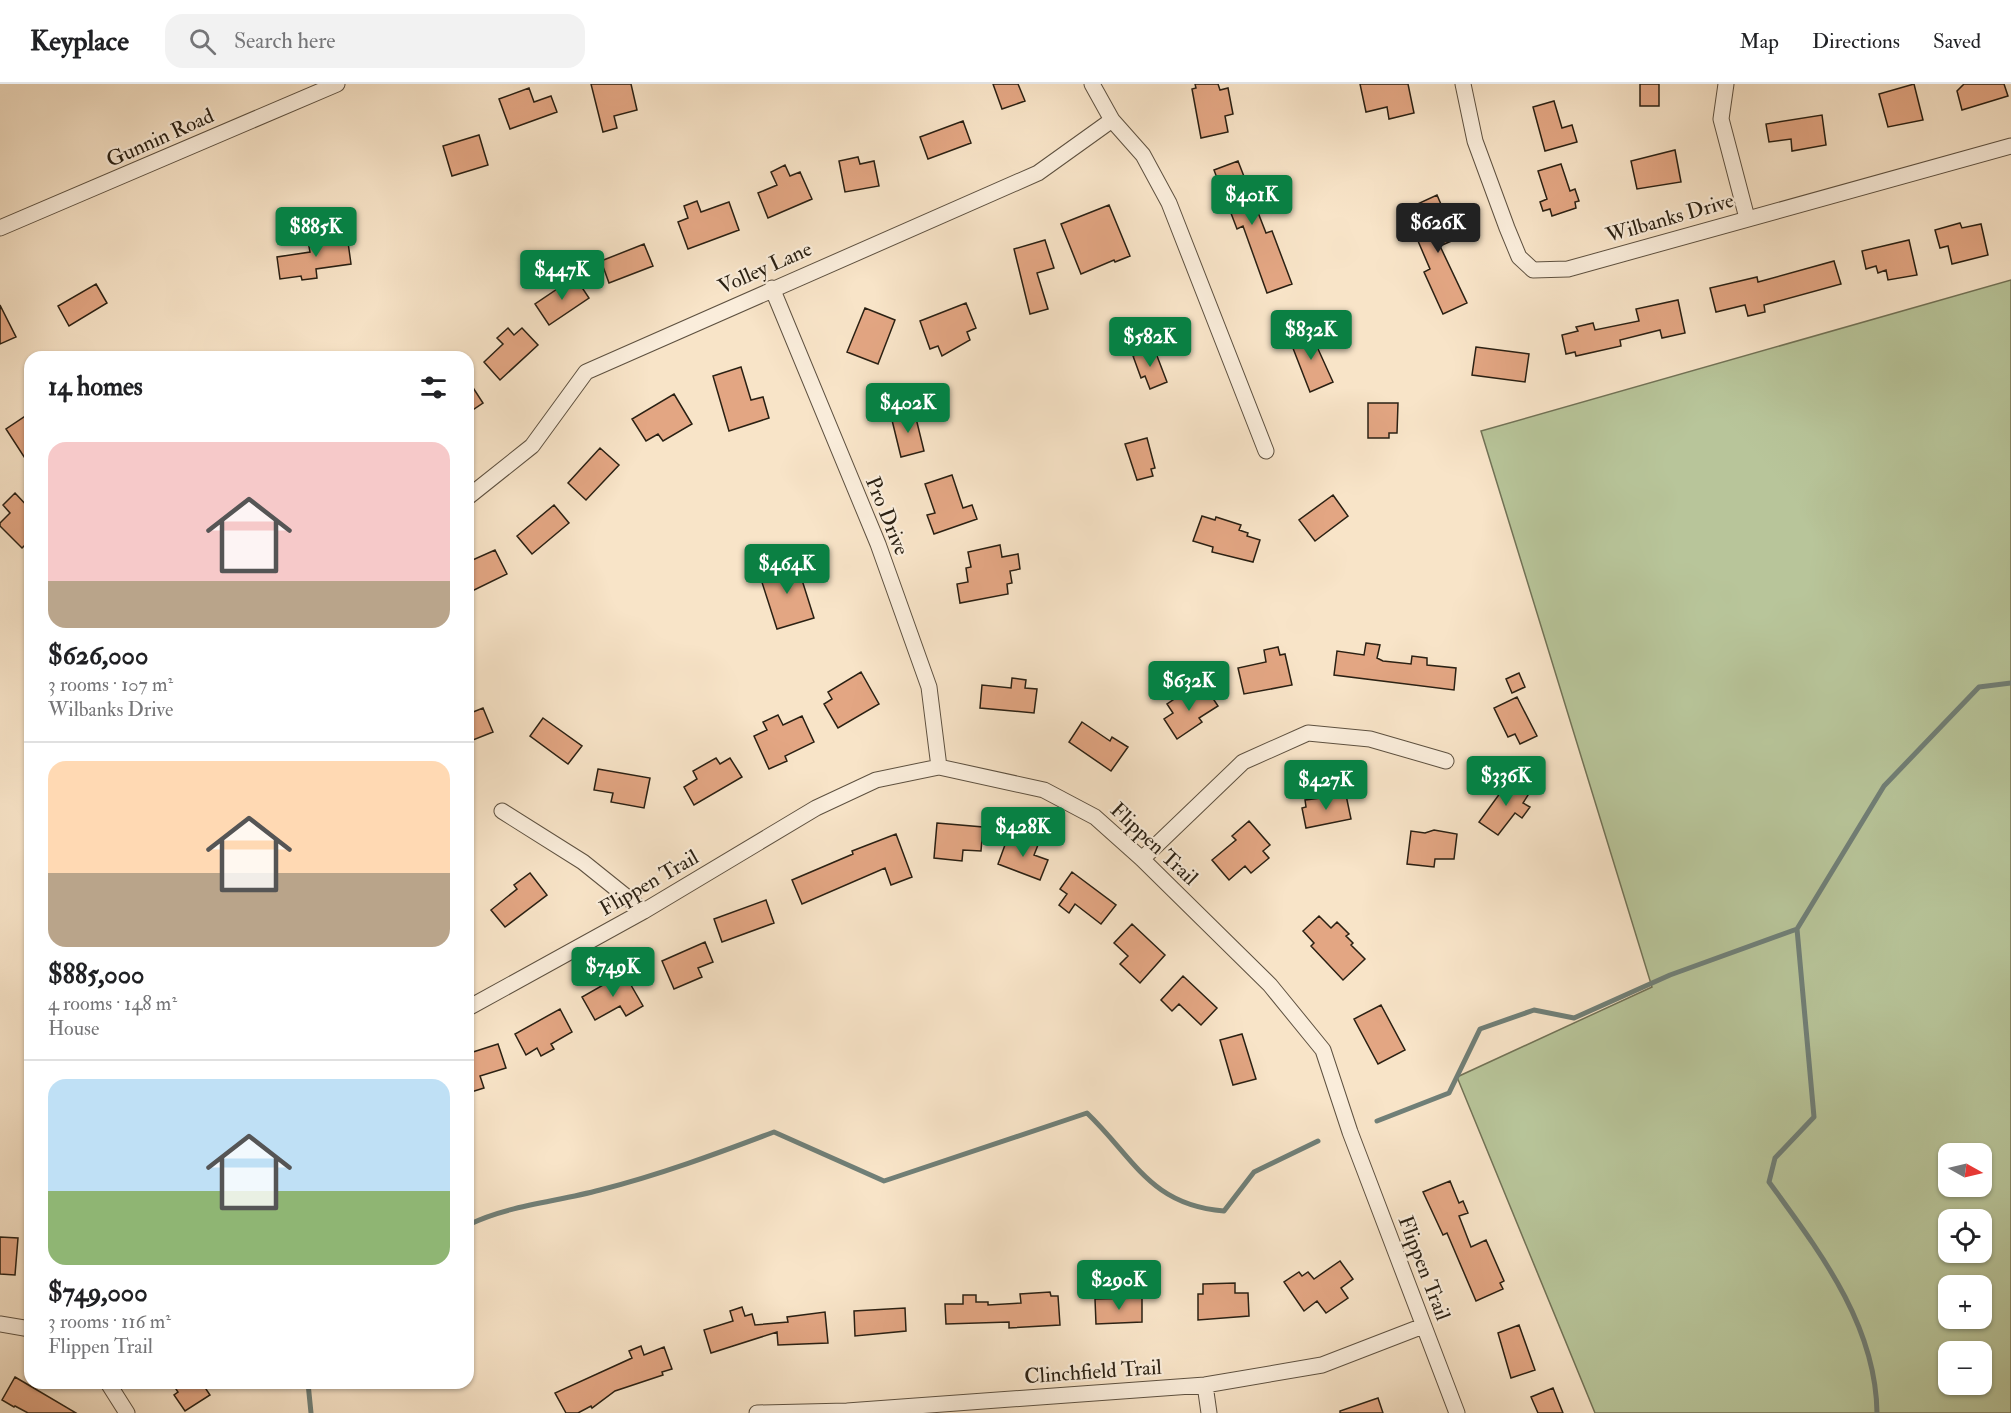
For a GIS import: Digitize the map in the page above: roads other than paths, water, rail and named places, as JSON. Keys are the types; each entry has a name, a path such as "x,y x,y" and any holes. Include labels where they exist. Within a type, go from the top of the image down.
{"street":[{"name":"Gunnin Road","path":"0,228 337,84"},
{"path":"1092,84 1112,120 1143,155 1169,203 1266,451"},
{"name":"Wilbanks Drive","path":"1463,84 1475,141 1507,228 1519,257 1533,270 1569,269 2011,146"},
{"path":"1726,84 1721,119 1747,218"},
{"name":"Volley Lane","path":"474,492 532,446 586,372 772,288 1038,173 1112,120"},
{"name":"Pro Drive","path":"772,288 878,544 929,687 939,767"},
{"path":"1143,860 1243,762 1308,733 1370,739 1446,761"},
{"name":"Flippen Trail","path":"474,1005 644,910 816,808 876,780 939,767 1044,790 1095,817 1143,860 1270,985 1323,1050 1350,1132 1457,1413"},
{"path":"502,810 583,862 644,910"},
{"path":"0,1324 24,1328"},
{"name":"Clinchfield Trail","path":"757,1413 847,1412 1205,1385 1322,1365 1424,1326"},
{"path":"1205,1385 1209,1413"},
{"path":"112,1389 127,1413"}],"waterway":[{"path":"1877,1413 1874,1380 1867,1349 1856,1319 1825,1262 1769,1182 1775,1158 1814,1117 1797,929 1884,786 1979,687 2011,683"},
{"path":"1377,1121 1449,1093 1480,1029 1534,1010 1574,1018 1670,975 1797,929"},
{"path":"474,1222 516,1208 644,1178 774,1132 884,1181 1087,1113 1132,1163 1161,1189 1178,1200 1199,1207 1224,1211 1254,1172 1318,1141"},
{"path":"309,1389 311,1413"}]}
